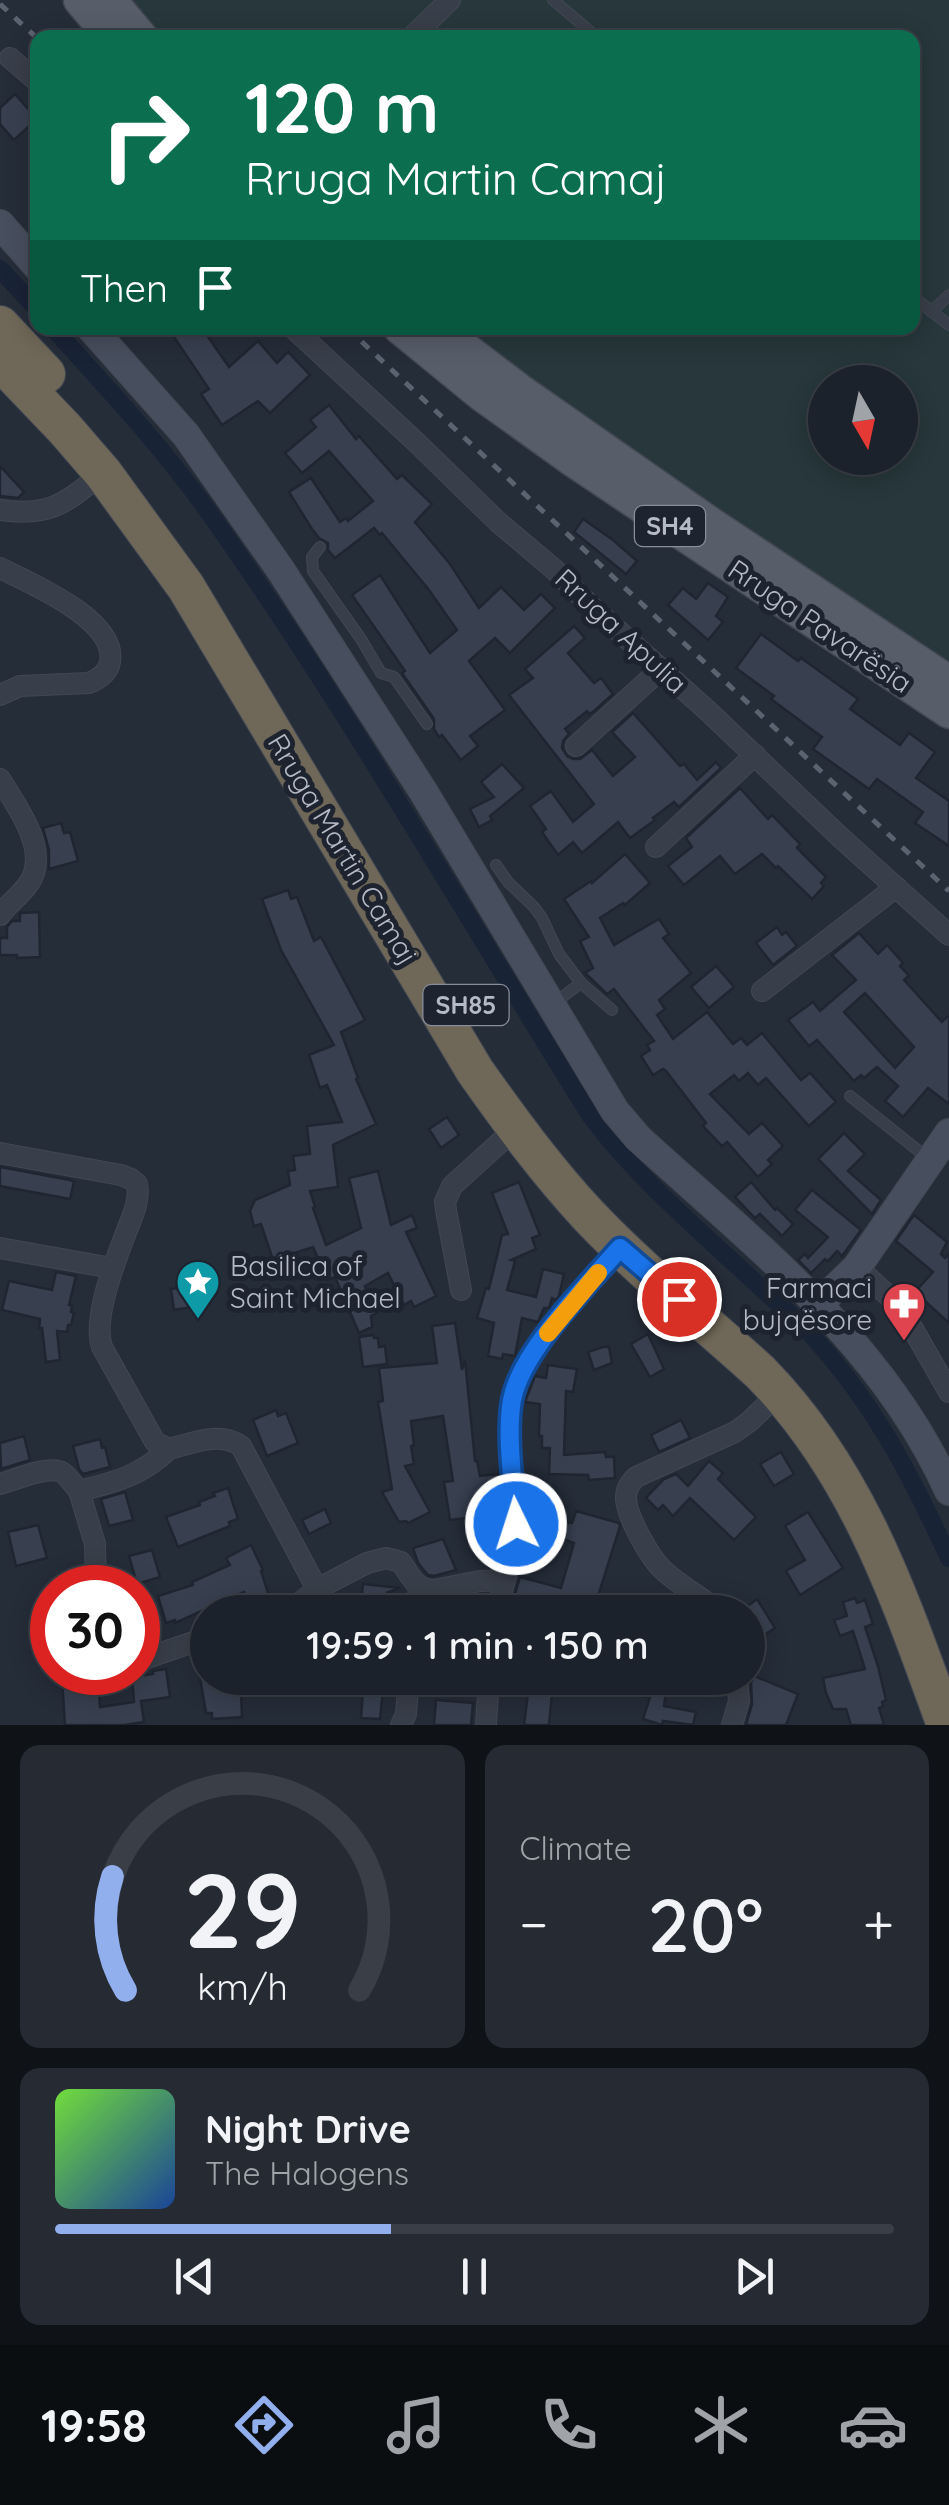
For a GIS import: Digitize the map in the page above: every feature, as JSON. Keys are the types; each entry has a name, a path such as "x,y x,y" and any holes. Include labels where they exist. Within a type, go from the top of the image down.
{"highway":[{"name":"Rruga Martin Camaj","path":"0,326 130,467 172,523 514,1086 556,1142 616,1210 771,1348 818,1400 862,1464 896,1525 949,1662"},
{"name":"Rruga Martin Camaj","path":"0,361 103,474 186,587 475,1071 515,1129 620,1248 780,1392 837,1469 882,1554 946,1725"}],"main road":[{"path":"80,0 105,30"},
{"path":"110,0 135,30"},
{"name":"Rruga Pavarësia","path":"408,335 482,396 574,461 949,712"},
{"name":"Rruga Pavarësia","path":"447,335 694,512 949,682"}],"street":[{"path":"419,30 450,0"},
{"path":"10,58 30,75"},
{"path":"0,224 30,258"},
{"path":"98,335 186,434 369,681 423,791 615,1111 638,1138 819,1304 880,1373 912,1421 949,1491"},
{"name":"Rruga Apulia","path":"301,335 498,522 556,571 949,935"},
{"path":"0,510 47,510 68,501 103,474"},
{"path":"0,568 82,613 107,642 111,656 109,668 89,683 20,686 0,694"},
{"path":"576,746 661,668"},
{"path":"656,846 754,755"},
{"path":"0,780 28,829 36,863 32,878 0,914"},
{"path":"762,991 896,887"},
{"path":"461,1290 446,1210 447,1194 515,1129"},
{"path":"819,1304 858,1267 949,1133"},
{"path":"0,1153 121,1174 137,1184 138,1203 112,1268 98,1330 155,1442 169,1449"},
{"path":"0,1248 112,1268"},
{"path":"500,1595 516,1524 510,1425 514,1390 534,1353 564,1312 620,1248"},
{"path":"858,1267 895,1302 949,1392"},
{"path":"696,1595 660,1567 649,1552 628,1508 630,1484 636,1477 735,1432 780,1392"},
{"path":"79,1491 146,1470 169,1449 217,1438 231,1439 242,1446 317,1589"},
{"path":"0,1484 49,1470 65,1474 79,1491 95,1544 95,1565"},
{"path":"310,1595 368,1562 386,1558 402,1562 419,1588 418,1595"},
{"path":"419,1588 434,1590 504,1580"},
{"path":"160,1654 190,1643"},
{"path":"400,1725 406,1714 408,1695"},
{"path":"486,1725 488,1695"},
{"path":"732,1725 739,1695"}],"lane":[{"path":"552,0 588,30"},
{"path":"932,312 949,295"},
{"path":"920,302 949,325"},
{"path":"320,547 312,557 313,570 361,639 369,681 394,677 427,724"},
{"path":"496,865 542,918 560,954 581,983 612,1010"},
{"path":"552,1004 581,983"},
{"path":"850,1096 930,1160"}],"shaded area":[{"path":"117,0 949,0 949,661 700,498 469,335 920,335 920,30 145,30"}],"building":[{"path":"15,94 30,111 30,125 14,140 0,124 0,108"},
{"path":"173,335 207,335 229,367 258,341 277,363 288,352 310,375 270,413 258,401 222,425 201,394 209,389"},
{"path":"329,405 356,439 359,436 397,479 402,475 432,504 415,522 450,564 479,608 501,587 524,610 541,594 555,608 510,653 495,638 469,661 505,710 470,736 478,746 461,760 442,735 439,737 434,719 402,673 405,671 352,595 380,575 430,653 457,630 382,533 374,528 335,558 289,492 311,478 340,522 346,518 348,521 373,501 329,451 302,473 285,453 316,427 310,420"},
{"path":"0,466 24,492 18,498 0,496"},
{"path":"583,519 637,561 626,574 574,532"},
{"path":"708,583 728,597 716,616 723,622 708,640 668,605 683,588 696,599"},
{"path":"574,626 585,638 568,653 594,683 601,678 613,694 565,729 569,734 562,748 567,756 580,759 592,750 613,776 635,757 612,732 633,713 697,780 716,762 721,768 679,807 674,802 630,838 618,822 582,853 573,842 558,855 530,806 551,791 573,822 594,804 509,695 533,678 525,669"},
{"path":"761,634 858,699 850,709 900,745 909,733 935,752 916,778 949,801 949,846 915,823 923,812 877,779 869,789 813,749 822,737 736,668"},
{"path":"502,764 524,788 490,816 492,820 479,827 470,809 494,797 481,782"},
{"path":"740,788 768,819 772,815 826,877 821,883 824,886 812,899 762,854 735,874 720,856 684,885 668,866 692,847 686,838"},
{"path":"61,823 64,833 70,832 78,861 49,869 43,828"},
{"path":"625,854 650,883 625,905 600,918 614,945 659,919 669,934 663,938 691,973 659,1000 665,1009 657,1015 673,1039 707,1012 733,1044 741,1038 747,1045 762,1033 801,1080 810,1073 836,1102 809,1126 766,1078 758,1085 748,1073 739,1081 734,1075 710,1094 749,1134 762,1123 783,1146 758,1177 727,1142 722,1146 703,1126 706,1123 666,1071 653,1075 641,1056 654,1041 614,989 607,994 585,973 593,968 580,941 589,937 564,899 592,883"},
{"path":"288,890 291,899 297,897 314,941 321,937 365,1020 341,1032 376,1124 333,1145 338,1187 310,1191 326,1245 361,1228 349,1178 378,1171 391,1225 412,1215 417,1228 406,1232 436,1296 414,1307 411,1301 404,1305 388,1273 365,1286 377,1313 371,1316 372,1327 359,1333 335,1277 328,1280 313,1247 273,1260 261,1224 254,1226 250,1211 255,1200 290,1185 288,1171 295,1170 293,1156 310,1154 307,1126 342,1122 327,1085 320,1088 309,1055 334,1045 281,950 262,899"},
{"path":"39,912 40,957 0,955 0,938 7,938 7,927 12,921 20,921 20,913"},
{"path":"777,927 797,946 773,965 756,943"},
{"path":"859,933 878,954 887,945 903,963 900,966 909,976 904,980 942,1022 949,1015 949,1104 928,1088 903,1117 885,1101 898,1086 877,1067 854,1081 817,1040 809,1046 788,1020 813,1002 820,1011 856,980 832,955","holes":["865,993 914,1047 895,1068 844,1012"]},
{"path":"716,966 734,987 709,1008 691,987"},
{"path":"447,1117 459,1135 441,1148 429,1129"},
{"path":"844,1133 865,1154 848,1171 881,1200 872,1214 818,1159"},
{"path":"0,1167 70,1180 74,1182 70,1199 0,1186"},
{"path":"519,1182 540,1235 532,1238 536,1249 511,1260 515,1261 507,1290 536,1297 543,1269 564,1274 559,1296 556,1300 552,1298 538,1322 522,1318 515,1356 503,1354 502,1359 488,1356 494,1323 477,1318 486,1288 489,1289 502,1235 508,1234 492,1193"},
{"path":"751,1182 793,1224 782,1236 760,1214 755,1218 735,1197"},
{"path":"812,1190 861,1230 842,1256 837,1251 811,1273 798,1260 805,1254 808,1258 828,1237 795,1210"},
{"path":"914,1215 947,1242 941,1254 945,1258 949,1254 949,1323 915,1292 933,1272 896,1241"},
{"path":"56,1272 76,1276 69,1305 74,1313 67,1332 57,1331 60,1360 46,1362 40,1319 2,1310 9,1281 52,1290"},
{"path":"201,1285 204,1305 174,1310 171,1289"},
{"path":"455,1323 462,1370 465,1360 475,1461 480,1476 499,1474 501,1536 496,1537 494,1522 468,1526 467,1518 450,1520 444,1482 453,1481 443,1416 411,1421 414,1464 405,1466 430,1512 408,1523 399,1522 382,1492 392,1489 378,1402 383,1401 379,1368 437,1363 432,1326"},
{"path":"648,1334 664,1369 650,1377 631,1344"},
{"path":"359,1337 378,1338 379,1347 385,1346 387,1364 363,1367"},
{"path":"609,1347 612,1363 594,1370 588,1352"},
{"path":"548,1365 577,1369 573,1392 566,1391 564,1455 605,1452 606,1457 614,1457 615,1478 589,1480 588,1475 549,1474 550,1448 542,1448 539,1436 540,1404 525,1402 535,1376 546,1378"},
{"path":"276,1410 278,1416 286,1413 298,1443 267,1456 253,1420"},
{"path":"681,1420 690,1438 659,1452 651,1435"},
{"path":"24,1436 30,1460 1,1469 0,1443"},
{"path":"100,1439 110,1467 83,1474 73,1446"},
{"path":"781,1452 794,1474 774,1486 760,1464"},
{"path":"709,1461 723,1473 718,1479 756,1517 734,1540 690,1498 673,1516 663,1505 658,1510 646,1498 664,1479 676,1474 688,1486"},
{"path":"228,1488 238,1519 178,1547 166,1517 200,1505 199,1502 215,1496 213,1493"},
{"path":"125,1492 133,1520 109,1526 101,1499"},
{"path":"325,1509 331,1523 309,1534 302,1520"},
{"path":"576,1511 619,1523 598,1595 515,1595 520,1577 561,1588 574,1543 563,1539 568,1522 572,1523"},
{"path":"808,1512 843,1568 800,1595 786,1571 805,1560 785,1526"},
{"path":"38,1525 47,1558 16,1566 8,1532"},
{"path":"443,1539 456,1570 428,1575 413,1548"},
{"path":"251,1545 269,1595 190,1595 190,1616 166,1623 160,1595 193,1585 192,1582 230,1565 226,1558"},
{"path":"152,1550 156,1565 132,1565 129,1556"},
{"path":"363,1584 400,1588 386,1593 392,1595 362,1595"},
{"path":"855,1598 857,1603 865,1600 873,1624 865,1627 886,1700 879,1708 884,1725 851,1725 846,1709 833,1709 826,1693 823,1678 865,1669 853,1631 840,1636 834,1620 847,1616 843,1602"},
{"path":"765,1612 775,1628 765,1634"},
{"path":"166,1669 170,1697 141,1701 144,1722 65,1725 63,1695 99,1695 100,1707 134,1702 133,1695 160,1695 160,1670"},
{"path":"765,1680 798,1694 786,1725 746,1725 752,1695 765,1695"},
{"path":"203,1695 241,1695 242,1717 212,1719 212,1713 206,1713"},
{"path":"363,1695 382,1695 380,1719 361,1718"},
{"path":"528,1695 552,1695 549,1725 524,1725"},
{"path":"636,1695 666,1695 664,1706 696,1712 693,1725 663,1721 662,1725 643,1719 650,1697"},
{"path":"436,1700 473,1703 471,1725 434,1725"}],"waterway":[{"path":"0,269 30,301"},
{"path":"59,335 169,460 256,581 354,732 590,1115 649,1182 802,1325 831,1358 888,1439 949,1558"}],"railway":[{"path":"0,4 30,32"},
{"path":"354,335 949,891"}],"slow traffic":[{"path":"548,1333 598,1273"}],"place":[{"name":"Basilica of Saint Michael","path":"198,1320"},
{"name":"Farmaci bujqësore","path":"904,1342"}],"route":[{"path":"516,1524 511,1404 519,1378 534,1353 620,1248 679,1299"}]}
